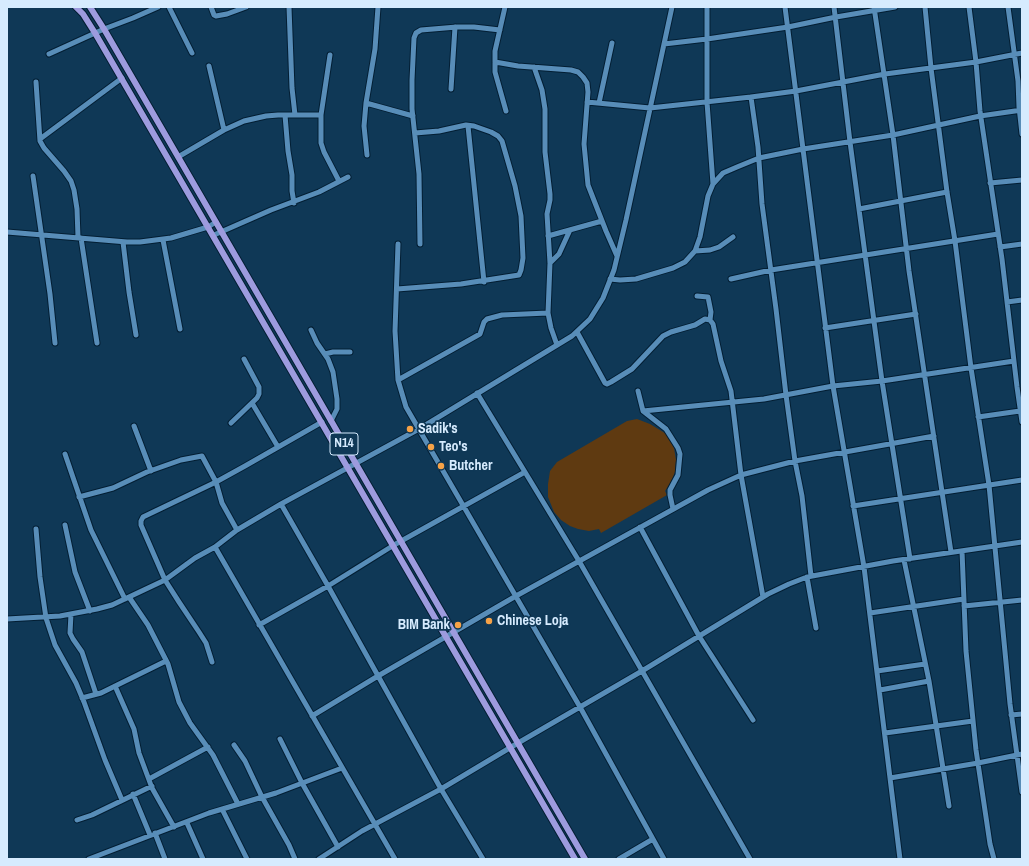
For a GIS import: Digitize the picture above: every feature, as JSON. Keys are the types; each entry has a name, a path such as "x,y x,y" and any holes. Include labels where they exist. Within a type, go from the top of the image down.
{"main road":[{"name":"N14","path":"76,7 83,14 95,33 214,235 575,859"},
{"name":"N14","path":"90,7 585,859"},
{"path":"295,376 302,371"},
{"path":"543,804 550,799"}],"street":[{"path":"49,54 158,7"},
{"path":"169,7 192,53"},
{"path":"210,7 216,16 227,14 246,7"},
{"path":"289,7 292,88 295,115"},
{"path":"366,155 364,126 375,49 378,7"},
{"path":"505,7 495,51 495,72 506,111"},
{"path":"7,619 46,618 90,611 127,598 166,580 195,558 215,547 237,530 281,504 418,429 577,332 590,319 603,298 617,256 672,7"},
{"path":"707,7 707,102 713,184"},
{"path":"785,7 833,386 864,566 900,859"},
{"path":"834,7 850,142 882,380 910,559"},
{"path":"664,44 788,27 875,9 895,7"},
{"path":"925,7 931,68 947,192 988,485 1011,715 1020,755 1022,792"},
{"path":"969,7 976,62 980,116 1000,247 1014,362 1019,382 1022,422"},
{"path":"1008,7 1018,81 1022,134"},
{"path":"875,9 893,134 906,248 951,552"},
{"path":"451,89 455,27"},
{"path":"420,244 419,174 413,116 412,80 414,38 416,33 421,30 474,27 500,30"},
{"path":"599,103 612,43"},
{"path":"587,102 650,108 751,98 885,74 976,62 1022,53"},
{"path":"330,55 321,115 321,143 339,181"},
{"path":"495,62 534,68 571,70 578,72 587,83 584,144 588,185 617,256"},
{"path":"209,66 224,130"},
{"path":"534,68 542,90 545,108 545,152 550,194 547,214 550,263 548,313 557,345"},
{"path":"40,139 122,78"},
{"path":"36,82 40,139 44,148 71,181 74,190 79,238 98,343"},
{"path":"751,98 758,142 762,204 794,461 802,496 809,576 816,628"},
{"path":"366,104 413,116"},
{"path":"610,279 636,279 673,268 686,262 695,251 700,237 708,196 713,184 722,173 759,158 893,134 980,116 1021,110"},
{"path":"285,115 294,203"},
{"path":"178,157 224,130 244,121 266,116 321,115"},
{"path":"397,289 484,282 519,275 523,258 521,216 515,186 502,141 498,136 480,127 468,126 439,131 415,132"},
{"path":"468,126 484,282"},
{"path":"33,176 50,294 55,343"},
{"path":"214,235 271,210 294,203 319,192 348,176"},
{"path":"990,183 1022,180"},
{"path":"860,209 947,192"},
{"path":"548,236 602,221"},
{"path":"7,232 123,242 140,242 163,240 191,233 216,222"},
{"path":"550,263 559,254 570,230"},
{"path":"731,279 771,270 998,234"},
{"path":"695,251 710,250 719,247 733,237"},
{"path":"163,240 180,329"},
{"path":"123,242 136,335"},
{"path":"398,244 395,331 398,380 406,407 580,707 664,859"},
{"path":"1000,247 1022,244"},
{"path":"697,296 708,297 711,312 710,320 713,324 721,362 729,384 741,475 764,597"},
{"path":"1007,302 1022,300"},
{"path":"398,380 480,334 484,322 487,319 502,315 548,313"},
{"path":"825,328 916,314"},
{"path":"577,332 605,383 607,384 632,369 663,336 695,325 705,319 710,320"},
{"path":"311,330 317,343 328,359 338,399 337,408 331,421"},
{"path":"325,354 333,352 350,352"},
{"path":"231,423 257,398 259,386 244,359"},
{"path":"643,411 732,403 833,386 1014,362"},
{"path":"638,391 643,411 646,415 666,429 680,454 678,475 670,490 673,509"},
{"path":"477,394 579,561 750,859"},
{"path":"252,403 278,447"},
{"path":"978,417 1020,411"},
{"path":"212,662 206,643 200,632 166,580 141,521 143,517 216,482 322,422"},
{"path":"134,426 151,471"},
{"path":"312,716 516,596 708,490 741,475 794,461 892,442 934,436"},
{"path":"65,454 91,530 127,598 148,625 166,661 178,702 190,724 208,747 238,804"},
{"path":"79,497 113,488 151,471 181,460 202,456 216,482 222,503 237,530"},
{"path":"259,625 463,506 525,472"},
{"path":"853,506 1022,480"},
{"path":"281,504 441,789 483,859"},
{"path":"65,525 76,572 90,611"},
{"path":"640,527 699,636 753,720"},
{"path":"36,529 40,577 46,618 55,644 76,682 105,760 122,800"},
{"path":"319,859 362,831 376,825 441,789 642,671 764,597 789,584 809,576 864,566 1022,542"},
{"path":"215,547 376,825 394,859"},
{"path":"962,551 966,651 973,721 990,844 994,859"},
{"path":"904,560 937,726 949,806"},
{"path":"870,613 964,599"},
{"path":"964,606 1022,600"},
{"path":"71,614 70,633 82,652 96,694"},
{"path":"82,698 115,686 166,661"},
{"path":"877,671 925,664"},
{"path":"880,690 928,681"},
{"path":"115,686 134,729 139,753 149,779 174,827"},
{"path":"1011,715 1022,714"},
{"path":"885,733 973,721"},
{"path":"280,738 302,783 338,847"},
{"path":"234,745 245,761 262,797 289,845 295,859"},
{"path":"149,779 208,747"},
{"path":"890,778 1020,755"},
{"path":"89,859 222,809 262,797 342,768"},
{"path":"77,820 92,815 152,786"},
{"path":"133,794 165,859"},
{"path":"222,809 247,859"},
{"path":"187,823 203,859"},
{"path":"619,859 653,839"}],"shaded area":[{"path":"637,419 650,424 668,435 674,448 676,460 675,472 665,491 667,495 601,533 599,529 589,531 578,529 561,520 554,512 548,497 550,471 557,462 627,421"}],"place":[{"name":"Sadik's","path":"410,429"},
{"name":"Teo's","path":"431,447"},
{"name":"Butcher","path":"441,466"},
{"name":"Chinese Loja","path":"489,621"},
{"name":"BIM Bank","path":"458,625"}]}
